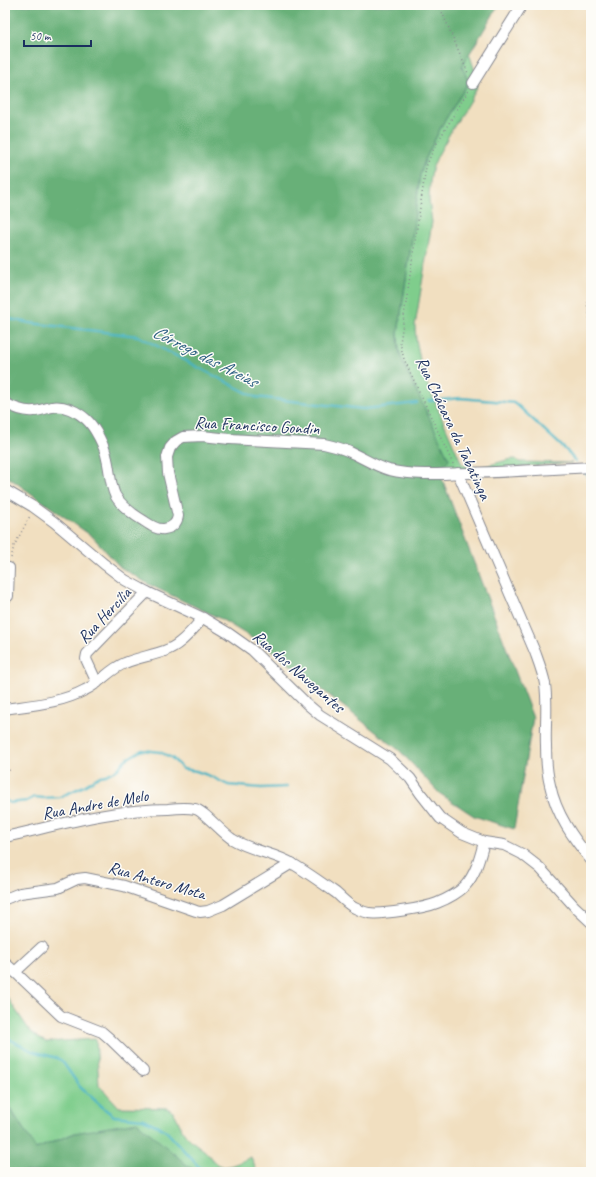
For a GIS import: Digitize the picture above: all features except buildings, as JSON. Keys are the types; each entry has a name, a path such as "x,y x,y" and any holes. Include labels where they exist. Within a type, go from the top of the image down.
{"street":[{"path":"473,83 522,5"},
{"name":"Rua Francisco Gondin","path":"5,403 16,408 33,411 59,406 76,412 86,419 96,432 107,458 109,472 116,495 136,517 160,529 166,529 172,526 178,519 178,511 168,473 167,457 170,448 176,440 191,435 230,439 324,444 350,451 372,464 389,470 427,474 458,474 591,467"},
{"name":"Rua Chácara da Tabatinga","path":"458,474 535,652 543,675 546,695 546,747 550,786 558,810 574,839 591,860"},
{"name":"Rua dos Navegantes","path":"5,490 54,522 125,580 203,618 252,650 320,715 390,759 410,778 440,818 462,833 484,842 504,845 529,858 540,868 574,907 591,922"},
{"path":"7,567 8,596"},
{"name":"Rua Hercília","path":"97,682 86,659 87,654 147,592"},
{"path":"5,709 68,698 86,690 125,663 172,648 180,642 203,618"},
{"name":"Rua Andre de Melo","path":"5,837 106,815 142,809 195,809 200,811 222,832 235,841 292,863 316,878 356,909 370,913 384,913 419,908 437,903 456,893 465,886 476,869 484,842"},
{"name":"Rua Antero Mota","path":"5,899 20,893 58,888 78,879 85,878 124,886 196,911 204,912 223,905 292,863"},
{"path":"16,972 42,948"},
{"path":"5,963 61,1016 102,1032 114,1042 143,1072"}],"path":[{"path":"440,5 473,83"},
{"name":"Rua Chácara da Tabatinga","path":"458,474 404,359 400,343 426,167 434,148 473,83"},
{"path":"591,290 587,303 591,327"},
{"path":"7,567 14,546 35,509"},
{"path":"5,772 12,769"}],"green space":[{"path":"5,5 499,5 462,66 468,81 467,85 442,125 425,160 420,175 398,334 399,350 403,363 449,459 446,464 438,468 533,718 514,829 474,816 439,793 400,751 273,651 221,619 150,585 120,567 93,537 5,475"},
{"path":"436,5 462,32 478,80 477,87 473,95 450,133 432,169 429,200 432,222 415,326 421,365 428,386 462,464 468,467 482,467 516,459 519,462 572,463 443,472 5,392 418,395 403,363 399,350 398,334 420,175 425,160 442,125 467,85"},
{"path":"5,994 30,1031 38,1038 46,1042 96,1039 99,1085 119,1107 167,1108 175,1114 183,1131 205,1151 216,1164 224,1167 236,1164 251,1157 257,1172 197,1172 187,1165 75,1133 36,1149 5,1100"},
{"path":"5,1100 36,1149 75,1133 137,1122 197,1172 5,1172"}],"waterway":[{"name":"Córrego das Areias","path":"5,318 30,323 138,336 255,397 364,409 417,403"},
{"name":"Córrego das Areias","path":"429,401 461,398 515,403 566,450 576,462"},
{"name":"Córrego das Areias","path":"584,471 591,480"},
{"path":"5,800 10,803 27,801 34,797 60,797 84,786 100,776 106,775 118,769 125,760 142,750 160,752 172,758 183,769 196,771 228,785 261,788 287,787"},
{"path":"5,1035 11,1040 32,1051 57,1058 62,1061 80,1087 114,1116 143,1119 167,1132 199,1167 207,1172"}]}
